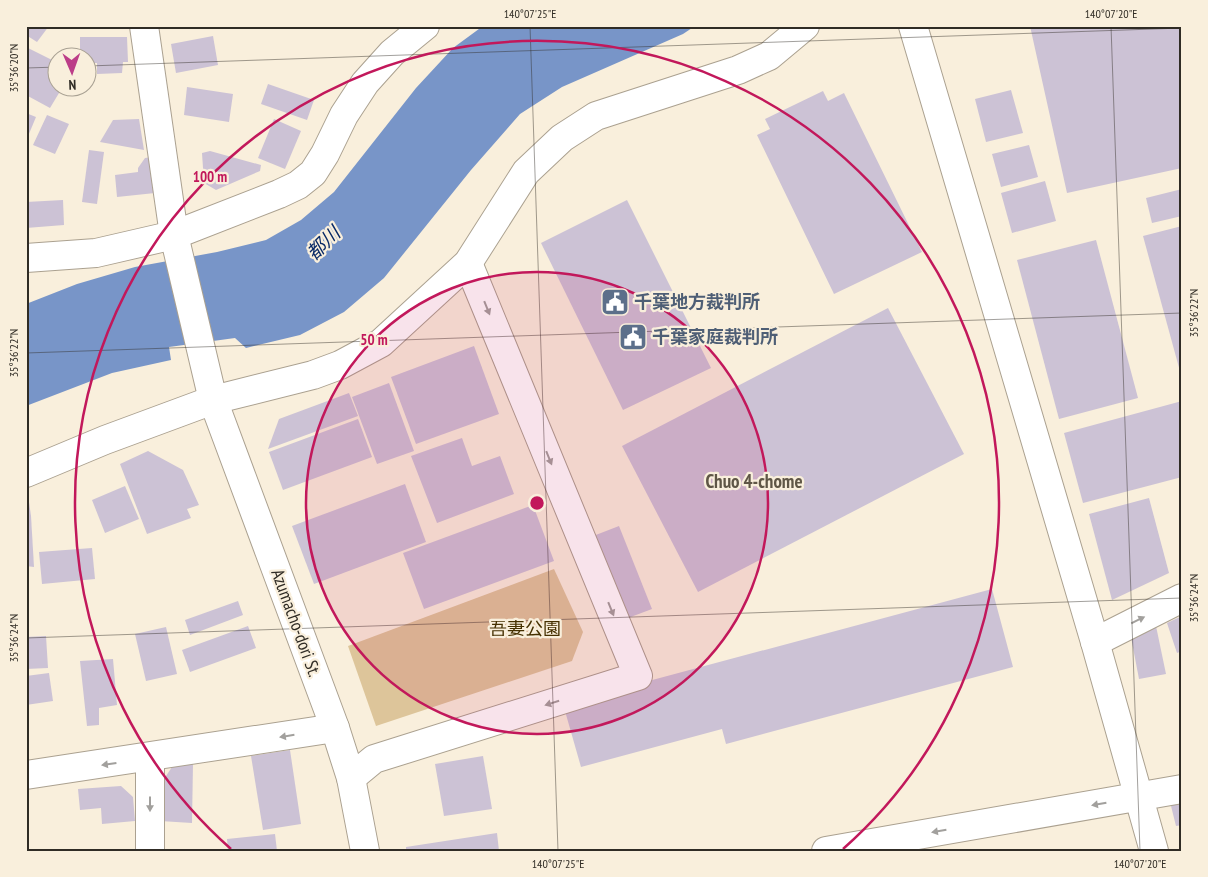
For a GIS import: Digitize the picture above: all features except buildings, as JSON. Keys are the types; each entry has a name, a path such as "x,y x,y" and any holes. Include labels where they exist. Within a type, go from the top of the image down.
{"street":[{"name":"Azumacho-dori St.","path":"144,26 174,235 213,400 335,728 350,778 365,851"},
{"path":"26,258 96,253 174,235 298,185 313,173 344,115 365,83 392,53 425,26"},
{"path":"26,473 105,440 213,400 313,375 340,365 381,343 468,263 526,172 562,138 596,116 746,66 769,56 805,26"},
{"path":"913,26 1095,642 1154,851"},
{"path":"350,778 374,759 638,676 468,263"},
{"path":"1095,642 1182,598"},
{"path":"26,776 335,728"},
{"path":"150,758 150,851"},
{"path":"826,851 1182,789"}],"green space":[{"name":"吾妻公園","path":"554,569 583,632 572,661 376,726 348,646"}],"water":[{"name":"都川","path":"483,26 695,26 683,34 562,87 520,114 471,170 384,278 344,312 300,335 246,348 235,338 169,347 171,360 112,373 26,406 26,304 77,284 135,267 217,252 266,240 301,220 334,192 416,88 453,48"}],"place":[{"name":"千葉地方裁判所","path":"615,302"},
{"name":"千葉家庭裁判所","path":"633,337"}],"district":[{"name":"Chuo 4-chome","path":"754,481"}]}
